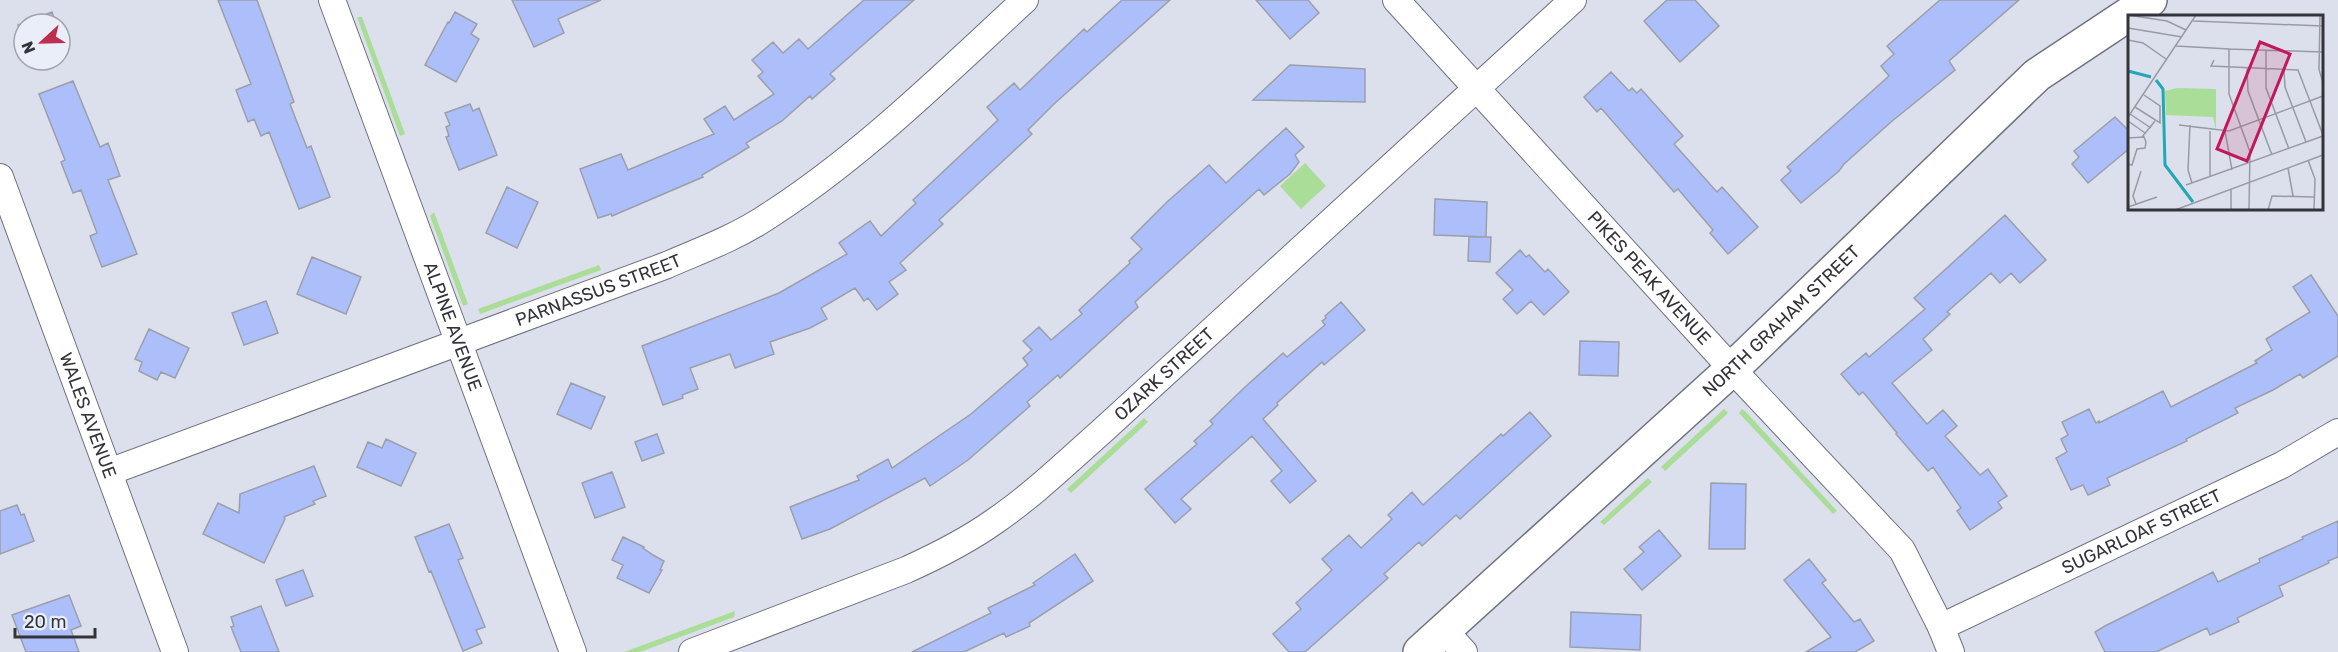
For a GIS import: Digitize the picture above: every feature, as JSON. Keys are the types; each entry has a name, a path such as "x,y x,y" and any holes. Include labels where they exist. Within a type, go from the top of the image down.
{"main road":[{"name":"NORTH GRAHAM STREET","path":"1420,652 1454,641 2037,75 2150,0"}],"street":[{"name":"ALPINE AVENUE","path":"332,0 573,652"},
{"name":"PARNASSUS STREET","path":"110,472 667,265 732,236 761,220 851,156 903,112 1025,0"},
{"name":"PIKES PEAK AVENUE","path":"1396,0 1732,369 1902,550 1941,627 1951,652"},
{"name":"OZARK STREET","path":"692,652 906,570 939,555 995,521 1101,432 1573,0"},
{"name":"WALES AVENUE","path":"0,177 175,652"},
{"name":"SUGARLOAF STREET","path":"1941,627 2282,465 2338,432"}],"green space":[{"path":"357,17 362,17 405,134 400,136"},
{"path":"1305,163 1326,186 1301,209 1280,186"},
{"path":"434,212 468,304 463,306 430,216"},
{"path":"599,265 601,270 480,314 478,309"},
{"path":"1724,409 1728,413 1665,471 1661,467"},
{"path":"1742,409 1837,511 1833,514 1739,413"},
{"path":"1144,418 1148,422 1071,493 1067,489"},
{"path":"1648,478 1652,482 1604,525 1600,522"},
{"path":"735,611 734,617 640,652 624,652"}],"building":[{"path":"218,0 257,0 294,102 290,104 307,148 311,146 330,197 299,209 269,132 261,136 254,119 248,122 236,90 251,84"},
{"path":"512,0 601,0 558,19 564,33 534,47"},
{"path":"864,0 914,0 830,74 835,79 812,99 810,96 782,121 746,143 749,147 702,175 703,177 612,216 611,214 598,218 580,169 621,154 628,170 714,134 704,119 725,106 734,120 774,94 758,76 763,72 752,60 773,42 783,53 799,39 808,49"},
{"path":"1122,0 1170,0 1054,104 1028,130 1032,134 939,220 943,224 900,263 906,270 889,282 898,294 877,310 868,298 864,301 855,288 821,308 827,319 810,328 770,342 774,354 735,368 730,354 690,368 698,389 682,395 683,398 663,405 642,346 779,293 847,254 839,243 870,221 881,236 916,203 913,200 998,120 987,107 1014,83 1020,90 1084,29 1087,32"},
{"path":"1256,0 1308,0 1319,13 1290,39"},
{"path":"1667,0 1695,0 1719,26 1680,62 1644,21"},
{"path":"1940,0 2019,0 1949,61 1955,70 1891,122 1801,203 1781,180 1791,171 1787,167 1889,76 1881,66 1894,54 1887,46"},
{"path":"455,12 477,24 471,34 479,39 456,82 425,65"},
{"path":"1290,65 1365,69 1365,102 1253,100"},
{"path":"1611,72 1629,91 1632,88 1637,93 1641,89 1683,136 1674,144 1717,192 1722,187 1758,227 1728,254 1710,233 1713,230 1678,189 1674,192 1601,108 1597,112 1584,97"},
{"path":"73,81 100,147 108,143 120,176 108,180 137,254 102,267 90,236 97,233 81,190 73,193 61,162 65,160 39,94"},
{"path":"470,104 473,111 479,108 497,155 459,170 446,137 449,136 446,127 450,125 445,113"},
{"path":"2115,117 2128,130 2128,150 2088,183 2072,164 2079,157 2074,151"},
{"path":"1286,128 1304,147 1295,155 1299,162 1290,174 1264,195 1259,189 1135,302 1138,307 1060,378 1058,375 1027,402 1030,406 968,460 930,486 925,478 830,529 802,539 790,507 859,480 857,476 888,459 892,468 971,414 1028,365 1023,358 1032,350 1023,341 1039,327 1051,340 1082,314 1079,310 1130,263 1129,261 1142,249 1131,238 1168,201 1209,165 1226,183"},
{"path":"507,187 538,202 517,248 486,233"},
{"path":"1435,199 1487,202 1486,237 1434,235"},
{"path":"2005,215 2046,260 2020,283 2011,273 2000,283 1991,273 1947,312 1950,314 1923,339 1932,350 1892,383 1927,424 1943,410 1957,426 1945,436 1980,475 1988,469 2007,496 1998,502 2002,508 1970,530 1957,511 1961,508 1933,467 1928,471 1863,392 1859,395 1841,374 1866,353 1869,357 1925,309 1914,298"},
{"path":"1469,237 1491,237 1490,262 1468,261"},
{"path":"1520,250 1526,257 1529,255 1545,272 1548,269 1569,292 1544,315 1531,301 1517,314 1503,299 1513,290 1496,273"},
{"path":"312,257 361,277 346,314 297,294"},
{"path":"2311,275 2338,316 2338,356 2303,378 2300,374 2235,408 2238,413 2186,439 2187,441 2107,478 2110,485 2088,495 2083,485 2071,490 2056,458 2067,452 2061,439 2068,435 2062,422 2089,409 2096,423 2099,421 2099,423 2163,391 2171,407 2257,363 2255,361 2272,350 2266,339 2310,312 2293,287"},
{"path":"266,301 278,333 244,345 232,313"},
{"path":"1341,302 1365,330 1324,365 1322,362 1263,419 1316,481 1290,503 1271,481 1282,471 1252,436 1181,499 1191,509 1175,523 1145,489 1197,444 1194,441 1213,424 1210,421 1244,388 1283,353 1287,357 1325,325 1322,321 1326,318 1325,316"},
{"path":"149,329 189,348 175,378 161,372 157,380 139,371 142,362 135,359"},
{"path":"1580,341 1619,342 1618,376 1579,375"},
{"path":"571,383 605,397 591,429 557,414"},
{"path":"1530,412 1551,436 1460,519 1456,515 1422,546 1419,542 1384,574 1388,578 1305,652 1289,652 1273,634 1301,609 1296,603 1332,570 1322,559 1349,535 1361,548 1392,519 1388,515 1412,492 1423,505 1501,434 1503,436"},
{"path":"657,434 664,453 642,461 635,442"},
{"path":"386,439 416,453 401,486 357,467 368,442 382,448"},
{"path":"314,466 326,496 313,501 315,504 284,517 264,563 203,534 218,503 239,513 240,494"},
{"path":"612,472 625,507 595,518 582,483"},
{"path":"1711,483 1746,484 1745,549 1709,549"},
{"path":"17,505 21,515 24,514 34,541 0,554 0,511"},
{"path":"2338,521 2338,557 2279,586 2283,596 2237,618 2239,622 2210,635 2207,628 2156,652 2105,652 2095,632 2105,626 2213,572 2218,582 2260,562 2259,559 2303,539 2302,537"},
{"path":"449,524 463,558 458,560 485,627 476,630 482,643 463,651 415,537"},
{"path":"1659,530 1681,556 1642,590 1624,569 1644,552 1639,547"},
{"path":"623,537 644,547 664,561 660,570 662,570 649,593 617,578 623,565 612,560"},
{"path":"1075,554 1093,581 1029,623 1030,626 1006,637 1004,633 964,652 912,652 991,613 988,608 1035,585 1033,583"},
{"path":"1809,559 1826,580 1822,583 1854,622 1860,619 1874,641 1855,652 1806,652 1831,637 1784,580"},
{"path":"303,570 313,596 286,606 276,580"},
{"path":"69,595 81,626 71,630 79,652 26,652 12,615"},
{"path":"261,606 279,652 241,652 231,627 234,626 231,617"},
{"path":"1571,612 1641,615 1640,650 1570,647"}]}
